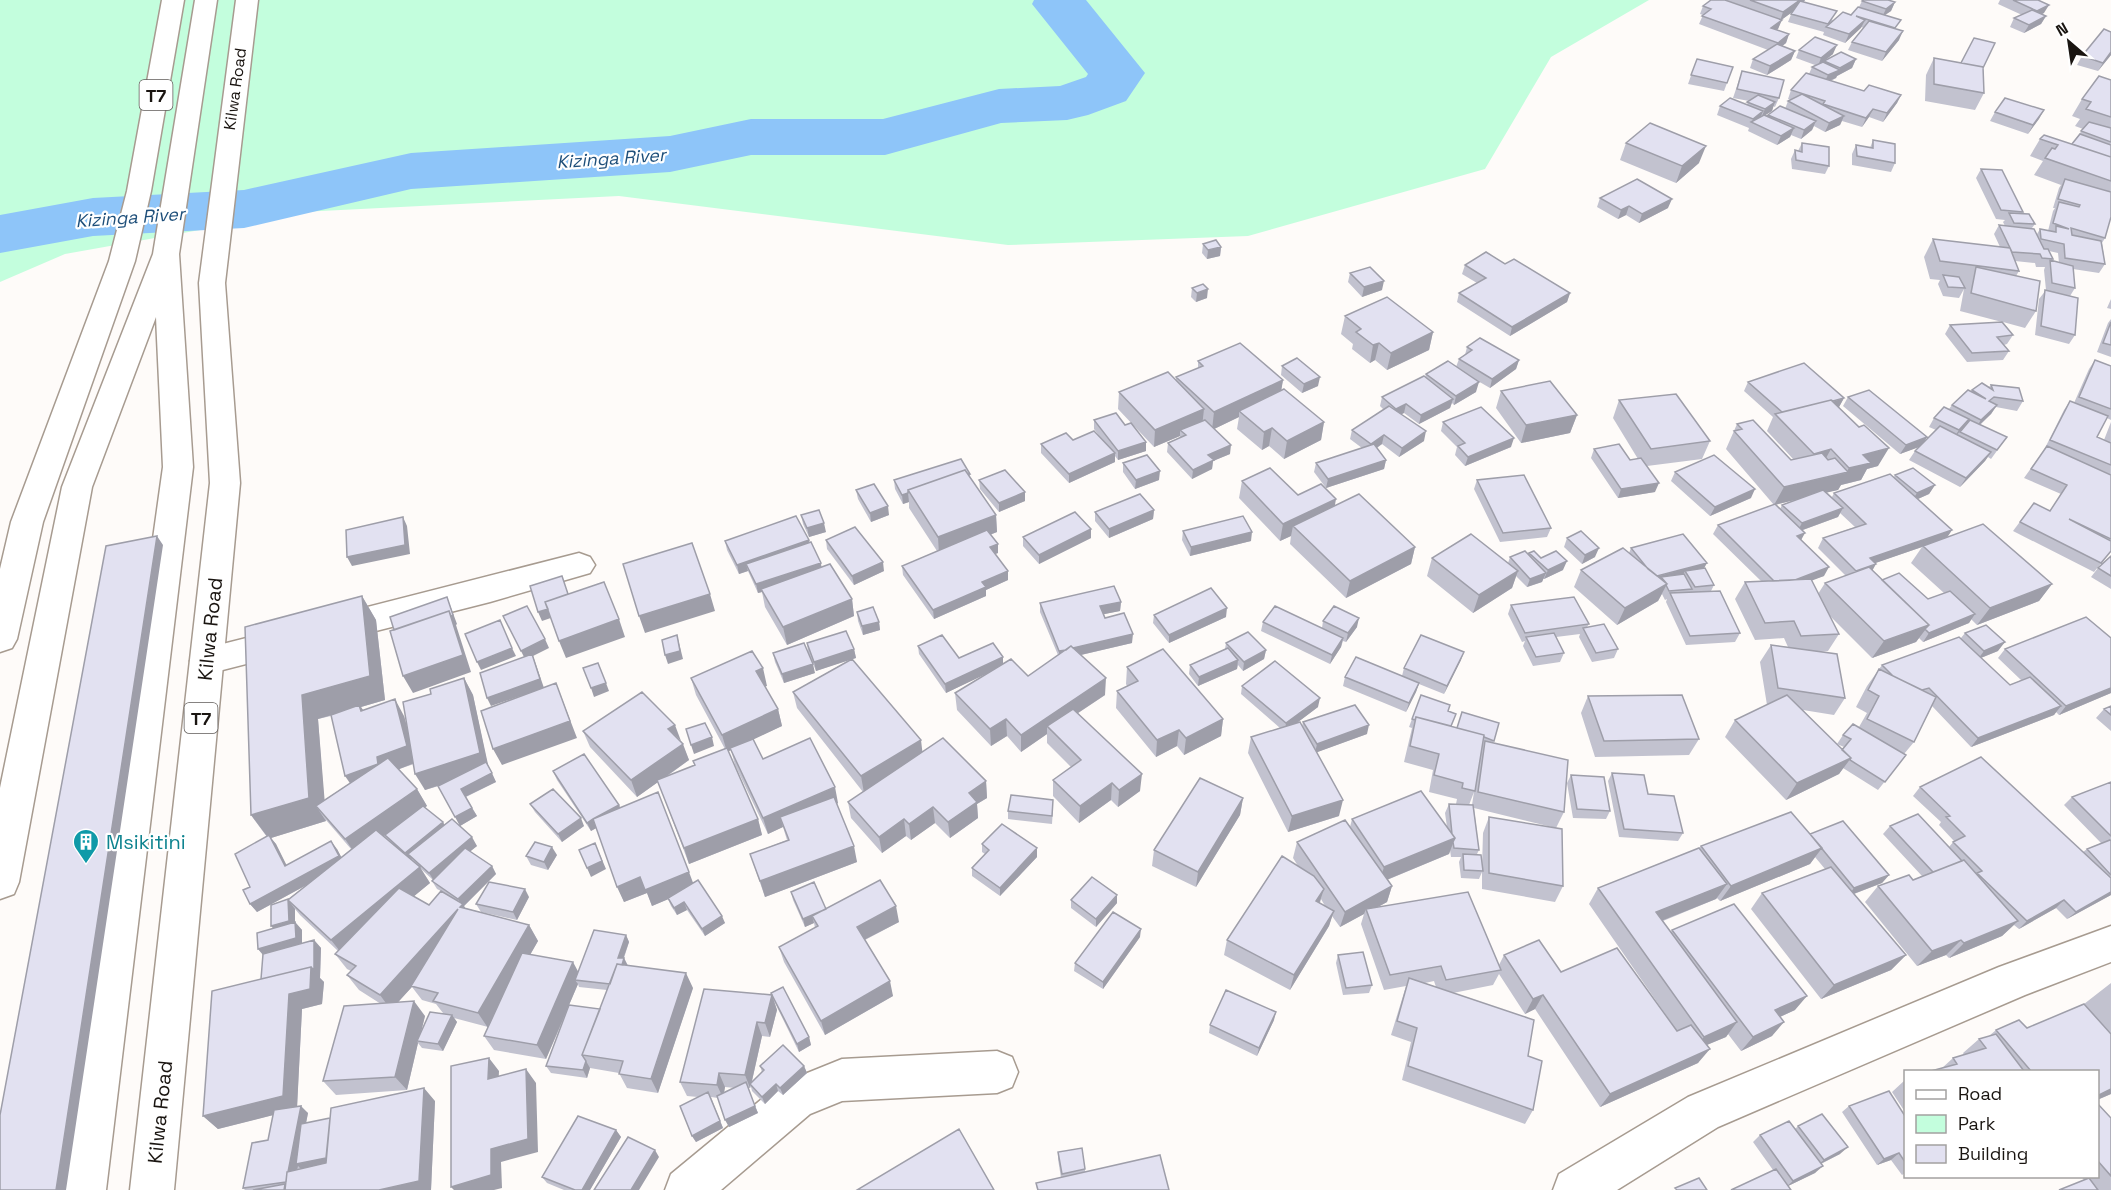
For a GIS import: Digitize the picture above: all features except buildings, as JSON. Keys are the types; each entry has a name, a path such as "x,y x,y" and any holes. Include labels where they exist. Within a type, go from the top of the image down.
{"main road":[{"name":"T7","path":"0,639 27,522 122,261 139,191 173,0"},
{"path":"0,882 77,487 166,254 179,184 206,0"},
{"name":"Kilwa Road","path":"152,1190 225,483 212,283 247,0"},
{"path":"84,1190 178,467 166,254"},
{"path":"207,661 490,590 579,564"},
{"path":"1575,1190 1703,1112 2013,980 2111,944"},
{"path":"687,1190 795,1099 842,1080 997,1072"}],"green space":[{"path":"0,0 1649,0 1551,57 1485,169 1248,236 1008,245 619,196 301,212 65,254 0,282"}],"waterway":[{"name":"Kizinga River","path":"0,234 93,217 244,209 411,171 670,154 751,137 885,137 999,106 1067,103 1106,89 1117,73 1059,4 1060,0"}],"place":[{"name":"Msikitini","path":"86,865"}]}
